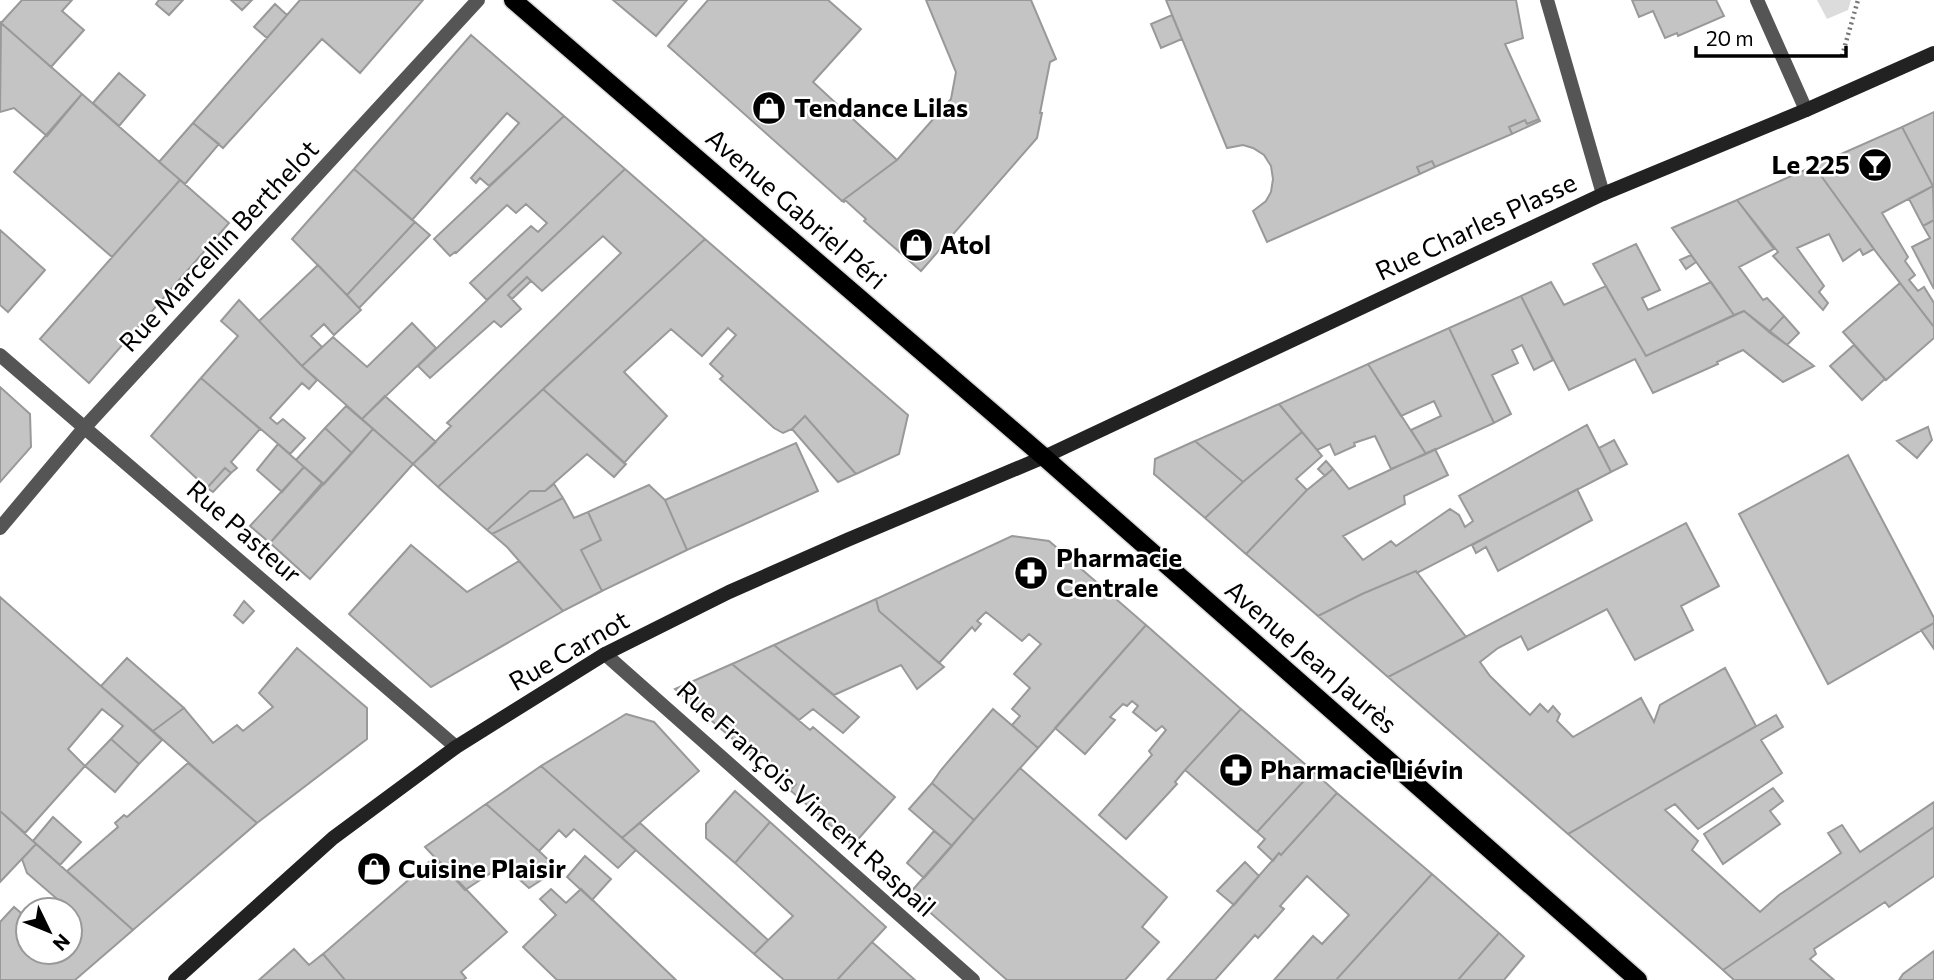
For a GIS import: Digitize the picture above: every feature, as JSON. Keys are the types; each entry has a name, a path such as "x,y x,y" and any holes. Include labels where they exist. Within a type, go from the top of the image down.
{"main road":[{"name":"Avenue Gabriel Péri","path":"513,0 1044,457"},
{"name":"Rue Charles Plasse","path":"1044,457 1604,194 1806,110 1934,53"},
{"name":"Rue Carnot","path":"175,980 333,838 456,747 606,654 740,587 1044,457"},
{"name":"Avenue Jean Jaurès","path":"1044,457 1638,980"}],"street":[{"name":"Rue Marcellin Berthelot","path":"0,528 85,427 478,0"},
{"path":"1547,0 1604,194"},
{"path":"1757,0 1806,110"},
{"name":"Rue Pasteur","path":"0,355 456,747"},
{"name":"Rue François Vincent Raspail","path":"606,654 973,980"}],"path":[{"path":"1829,99 1858,0"}],"shaded area":[{"path":"1817,0 1851,0 1848,10 1827,19"}],"building":[{"path":"22,0 72,0 62,11 84,30 51,67 1,23"},
{"path":"159,0 183,0 169,15 156,4"},
{"path":"231,0 252,0 242,10"},
{"path":"300,0 423,0 360,73 322,39 223,148 193,123"},
{"path":"613,0 687,0 656,36"},
{"path":"708,0 828,0 861,29 813,82 897,160 842,201 668,46"},
{"path":"926,0 1031,0 1056,59 1050,62 1037,138 921,271 864,221 866,219 845,200 842,201 897,160 951,99 956,72"},
{"path":"1166,0 1516,0 1523,38 1505,44 1539,119 1527,124 1525,120 1509,127 1512,134 1435,167 1432,161 1417,167 1420,174 1267,242 1253,211 1266,201 1271,192 1271,166 1264,155 1253,148 1243,145 1227,148"},
{"path":"1632,0 1716,0 1724,16 1678,36 1677,33 1665,38 1653,11 1639,17"},
{"path":"275,4 287,15 267,38 254,27"},
{"path":"1172,15 1182,39 1161,48 1151,24"},
{"path":"1,23 82,94 47,136 14,108 0,112"},
{"path":"471,35 564,116 489,186 480,178 476,183 471,178 519,123 507,113 412,220 354,169"},
{"path":"119,73 145,95 119,126 93,103"},
{"path":"82,94 180,180 112,257 14,172"},
{"path":"1934,112 1934,188 1902,127"},
{"path":"564,116 625,169 487,300 470,283 531,226 538,232 547,223 526,204 516,213 507,205 450,256 434,239"},
{"path":"1539,119 1540,121 1512,134 1509,127 1525,120 1527,124"},
{"path":"193,123 219,144 185,184 159,162"},
{"path":"1902,127 1933,186 1882,213 1908,257 1905,261 1915,275 1909,280 1918,291 1924,287 1934,303 1934,327 1814,166"},
{"path":"1432,161 1435,167 1420,174 1417,167"},
{"path":"1814,166 1874,249 1863,255 1860,249 1843,261 1829,234 1797,248 1824,286 1819,292 1828,303 1823,310 1773,256 1778,252 1737,200"},
{"path":"354,169 415,222 347,295 292,239"},
{"path":"625,169 705,239 438,487 413,464 451,426 447,423 621,253 603,236 542,291 527,277 508,295 521,309 501,327 494,321 430,378 418,366"},
{"path":"180,180 229,223 89,383 40,339"},
{"path":"1933,186 1934,220 1923,226 1909,199"},
{"path":"1737,200 1774,249 1739,267 1763,300 1767,298 1784,316 1769,332 1744,311 1734,315 1672,228"},
{"path":"1934,220 1934,289 1912,247 1930,238 1923,226"},
{"path":"415,222 430,235 359,308 347,295"},
{"path":"0,230 45,270 8,312 0,305"},
{"path":"705,239 908,415 899,454 856,474 805,416 792,429 783,433 774,428 720,379 723,376 710,364 736,335 728,328 702,356 671,329 624,372 667,416 624,463 543,389"},
{"path":"1636,244 1660,290 1642,298 1648,310 1711,282 1734,315 1646,356 1593,264"},
{"path":"1691,255 1696,262 1686,269 1680,260"},
{"path":"318,265 361,310 334,335 324,324 311,336 322,347 302,366 259,321"},
{"path":"527,277 531,281 512,299 508,295"},
{"path":"1551,282 1564,305 1606,286 1646,356 1744,311 1814,366 1783,382 1743,350 1653,393 1635,359 1569,390 1521,296"},
{"path":"1900,283 1934,327 1934,338 1886,380 1843,332"},
{"path":"1521,296 1553,360 1534,370 1522,345 1512,350 1518,363 1492,375 1511,414 1494,423 1449,328"},
{"path":"239,300 317,380 309,389 302,383 270,418 277,424 283,419 305,438 290,454 201,378 238,336 221,321"},
{"path":"1784,316 1799,333 1787,345 1769,332"},
{"path":"412,323 436,348 362,419 302,366 333,337 367,367"},
{"path":"1449,328 1494,423 1426,454 1411,430 1441,416 1434,401 1401,416 1368,364"},
{"path":"1854,345 1885,379 1862,400 1830,366"},
{"path":"1368,364 1426,454 1391,469 1375,436 1354,443 1355,446 1335,455 1330,444 1317,450 1279,404"},
{"path":"201,378 260,429 231,462 237,468 231,473 225,468 207,488 151,436"},
{"path":"0,387 30,414 31,447 0,482"},
{"path":"543,389 626,464 614,477 587,454 545,491 530,491 487,530 438,487"},
{"path":"385,396 436,442 413,464 362,419"},
{"path":"1279,404 1302,432 1243,482 1195,441"},
{"path":"346,406 373,429 352,453 325,428"},
{"path":"805,416 856,474 838,482 792,429"},
{"path":"1587,425 1611,472 1417,573 1416,571 1362,594 1318,616 1246,554 1307,490 1333,469 1349,489 1435,449 1448,475 1404,496 1405,504 1343,536 1363,560 1391,541 1396,546 1450,509 1459,515 1465,527 1473,521 1459,496"},
{"path":"1928,427 1932,440 1917,458 1897,441"},
{"path":"325,428 352,453 324,484 296,460"},
{"path":"373,429 413,464 310,579 270,543"},
{"path":"1302,432 1322,456 1296,479 1307,490 1246,554 1205,518"},
{"path":"1614,440 1627,464 1611,472 1599,448"},
{"path":"1195,441 1243,482 1205,518 1154,474 1155,459"},
{"path":"796,443 818,491 687,550 665,500"},
{"path":"278,444 304,467 282,492 257,470"},
{"path":"1848,455 1934,618 1934,623 1828,684 1739,514"},
{"path":"1326,461 1333,469 1325,476 1318,469"},
{"path":"304,467 322,483 270,543 250,526"},
{"path":"225,468 231,473 213,492 207,488"},
{"path":"554,484 563,498 492,534 487,530 530,491 545,491"},
{"path":"649,485 665,500 687,550 602,591 581,550 601,540 588,512"},
{"path":"1577,489 1592,520 1498,571 1486,547 1476,553 1472,545"},
{"path":"563,498 574,518 588,512 601,540 581,550 602,591 563,611 507,547 492,534"},
{"path":"1686,523 1719,586 1681,606 1693,630 1635,660 1607,609 1528,650 1521,636 1498,648 1480,662 1490,676 1530,715 1540,704 1548,712 1553,706 1560,714 1557,721 1573,737 1641,698 1654,722 1660,705 1725,668 1756,726 1568,834 1388,677"},
{"path":"1012,536 1049,541 1146,625 1038,748 1012,725 1020,716 1012,709 1030,688 1014,674 1041,644 1029,634 1022,641 986,612 977,621 981,624 975,631 972,627 939,663 879,611 876,599"},
{"path":"411,545 467,592 519,561 563,611 431,687 349,614"},
{"path":"1416,571 1466,637 1388,677 1318,616"},
{"path":"0,597 162,740 139,764 111,739 123,726 102,709 68,749 85,766 25,833 0,811"},
{"path":"876,599 879,611 944,667 917,689 901,665 834,695 774,645"},
{"path":"244,601 254,611 243,623 234,615"},
{"path":"1934,623 1934,649 1921,630"},
{"path":"1146,625 1241,709 1126,839 1099,815 1152,755 1149,751 1166,730 1162,726 1156,731 1133,712 1138,706 1132,701 1127,706 1123,704 1110,717 1115,720 1085,754 1055,728"},
{"path":"774,645 859,717 843,733 813,709 799,720 732,664"},
{"path":"297,648 367,708 367,739 257,823 153,731 184,708 213,743 237,725 243,731 273,707 259,693"},
{"path":"127,658 184,708 153,731 101,686"},
{"path":"732,664 810,730 813,727 895,797 853,845 790,790 796,784 756,749 750,754 675,689"},
{"path":"993,709 1038,748 974,820 932,783"},
{"path":"1241,709 1313,771 1257,832 1185,770"},
{"path":"626,714 654,722 699,771 622,838 541,766"},
{"path":"1776,715 1783,727 1761,740 1782,773 1698,829 1675,804 1665,810 1698,841 1692,850 1760,912 1779,895 1841,853 1828,833 1842,825 1860,852 1934,802 1934,827 1723,970 1568,834"},
{"path":"111,739 139,764 115,792 85,766"},
{"path":"188,763 257,823 133,930 67,871 118,827 115,823 124,815 127,817"},
{"path":"541,766 636,850 618,868 574,829 566,837 559,830 539,851 486,804"},
{"path":"1020,768 1167,897 1142,927 1159,942 1125,980 1007,980 909,894"},
{"path":"1313,771 1337,793 1273,861 1258,847 1265,839 1257,832"},
{"path":"932,783 974,820 952,846 909,809"},
{"path":"1773,788 1783,801 1770,811 1780,824 1723,864 1704,834"},
{"path":"735,791 770,822 735,863 706,838 706,824"},
{"path":"1337,793 1432,874 1336,980 1274,980 1313,936 1322,944 1349,915 1307,876 1280,906 1284,909 1258,938 1255,935 1215,980 1167,980 1279,853 1281,855"},
{"path":"486,804 558,869 529,888 503,865 465,890 425,847"},
{"path":"0,811 36,844 0,882"},
{"path":"53,817 81,842 60,865 33,841"},
{"path":"770,822 886,927 837,980 784,980 754,954 793,916 735,863"},
{"path":"640,823 768,940 754,954 622,838"},
{"path":"1934,827 1934,876 1889,907 1885,902 1814,949 1816,954 1810,959 1834,980 1734,980 1723,970"},
{"path":"934,831 952,846 924,878 907,863"},
{"path":"36,844 133,930 75,980 0,980 0,922 14,907 14,966 84,966 84,896 54,896 27,873 22,859"},
{"path":"585,856 611,879 592,900 567,877"},
{"path":"435,857 507,932 461,972 466,978 463,980 345,980 323,954"},
{"path":"1245,862 1259,876 1234,905 1217,891"},
{"path":"1432,874 1499,933 1458,980 1336,980"},
{"path":"551,889 566,903 581,889 676,980 557,980 523,947 556,915 540,899"},
{"path":"1499,933 1524,956 1504,980 1458,980"},
{"path":"872,942 915,980 837,980"},
{"path":"294,949 309,965 323,954 345,980 259,980"},
{"path":"1934,951 1934,980 1899,980 1903,974"}],"place":[{"name":"Tendance Lilas","path":"769,108"},
{"name":"Le 225","path":"1875,165"},
{"name":"Atol","path":"916,245"},
{"name":"Pharmacie Centrale","path":"1031,573"},
{"name":"Pharmacie Liévin","path":"1236,770"},
{"name":"Cuisine Plaisir","path":"374,869"}]}
